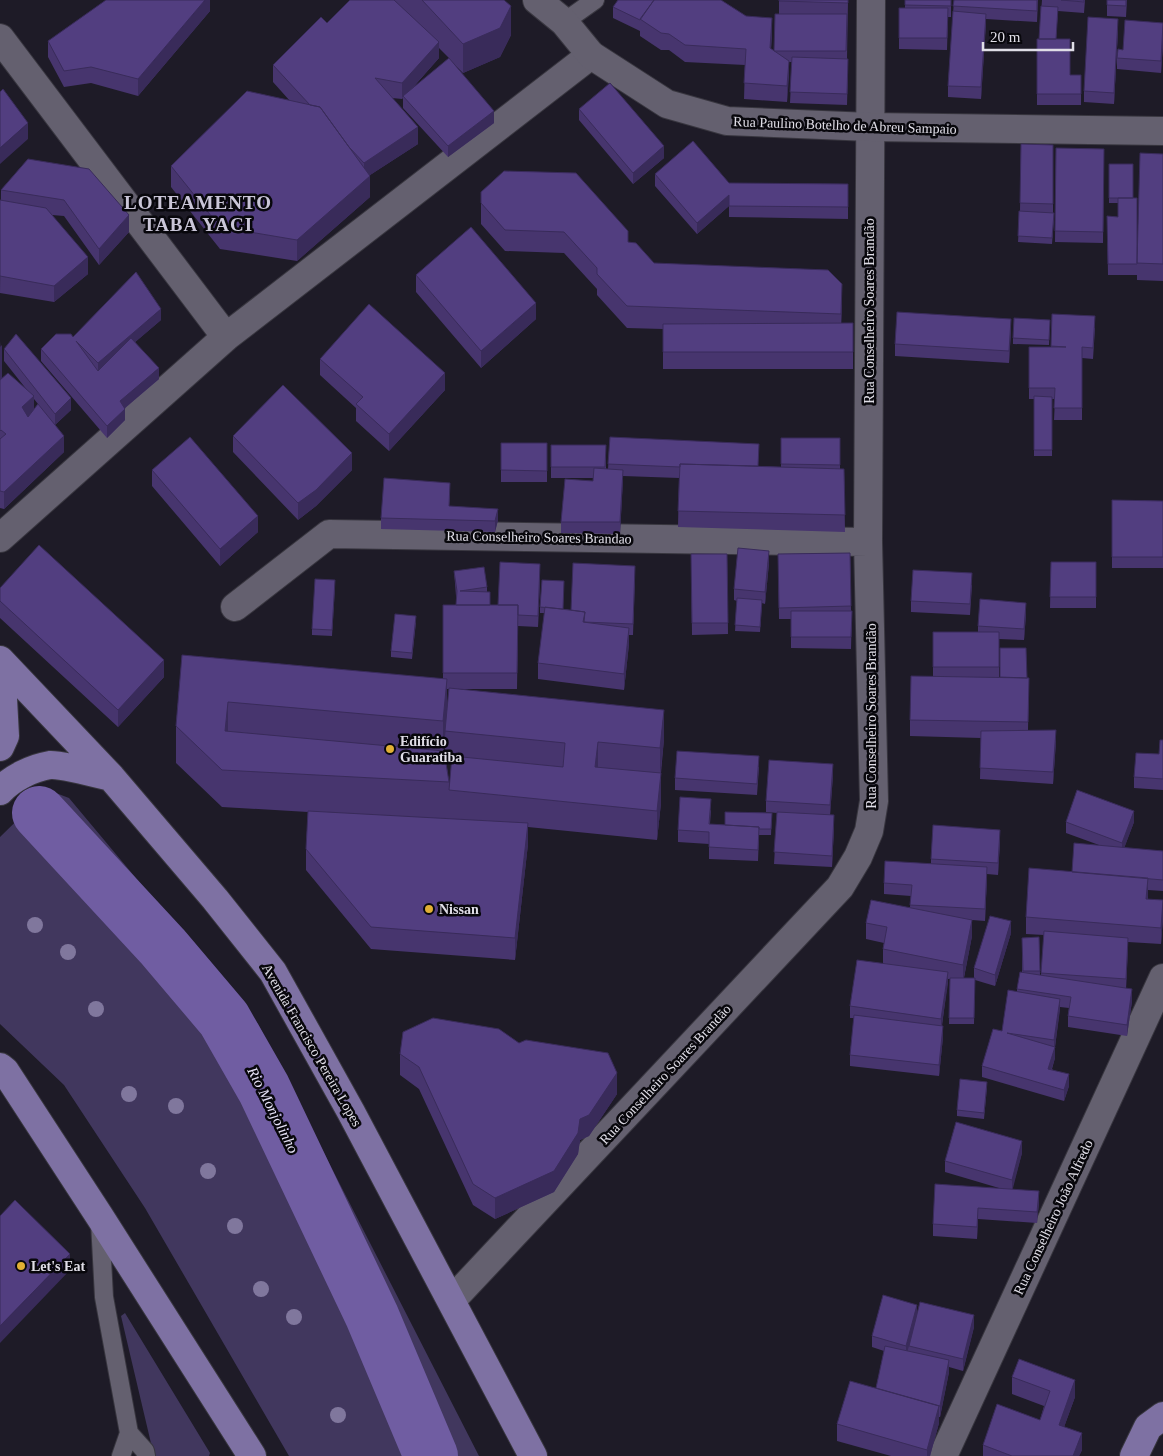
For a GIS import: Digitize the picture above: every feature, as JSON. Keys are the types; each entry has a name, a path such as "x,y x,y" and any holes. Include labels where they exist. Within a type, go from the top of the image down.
{"main road":[{"name":"Avenida Francisco Pereira Lopes","path":"0,660 111,777 215,899 272,972 351,1112 533,1456"},
{"path":"0,674 2,680 5,736 0,747"},
{"path":"0,792 9,781 28,772 52,765 111,777"},
{"path":"0,1067 5,1071 100,1217 252,1456"},
{"path":"1134,1456 1148,1427 1163,1416"}],"street":[{"name":"Rua Paulino Botelho de Abreu Sampaio","path":"537,0 564,22 591,54 667,104 727,121 870,127 1163,131"},
{"name":"Rua Conselheiro Soares Brandão","path":"452,1300 840,887 858,857 869,832 874,801 868,542 871,0"},
{"path":"0,38 226,337"},
{"path":"0,538 226,337 591,54"},
{"name":"Rua Conselheiro Soares Brandao","path":"235,607 329,534 868,542"},
{"name":"Rua Conselheiro João Alfredo","path":"943,1456 1163,978"}],"lane":[{"path":"564,22 595,0"},
{"path":"100,1217 104,1297 129,1433 121,1456"},
{"path":"129,1433 145,1451 146,1456"}],"shaded area":[{"path":"48,790 69,798 258,1024 479,1456 289,1456 145,1208 64,1085 0,1024 0,837"},
{"path":"125,1313 210,1453 209,1456 154,1456 121,1316"}],"building":[{"path":"106,0 205,0 138,79 91,67 64,71 48,41"},
{"path":"350,0 394,0 439,42 402,83 375,78 418,127 364,163 349,147 320,107 310,105 273,65 321,17 327,23"},
{"path":"422,0 504,0 511,6 500,28 463,44"},
{"path":"618,0 654,0 640,20 613,7"},
{"path":"654,0 721,0 746,16 772,18 770,48 789,61 787,86 744,83 746,49 685,45 669,34 661,33 640,19"},
{"path":"848,0 848,3 779,1"},
{"path":"905,0 951,0 951,6 905,5"},
{"path":"954,0 1037,0 1037,11 953,6"},
{"path":"1061,0 1084,0 1084,2"},
{"path":"1107,0 1126,0 1126,6 1107,5"},
{"path":"1041,6 1058,7 1056,39 1039,39"},
{"path":"899,8 948,8 947,38 899,38"},
{"path":"953,11 986,14 981,87 948,86"},
{"path":"775,14 847,14 846,51 774,51"},
{"path":"1088,17 1118,19 1114,93 1084,91"},
{"path":"1125,20 1163,23 1161,61 1117,58 1118,49 1123,50"},
{"path":"1037,39 1070,39 1070,75 1081,75 1081,94 1037,94"},
{"path":"792,57 848,59 847,94 790,92"},
{"path":"449,58 494,111 448,146 403,96"},
{"path":"610,83 664,146 633,173 579,109"},
{"path":"3,89 28,123 0,148 0,92"},
{"path":"247,91 320,107 370,176 297,240 220,227 171,166"},
{"path":"693,141 729,183 848,184 848,207 729,206 729,195 697,223 655,174"},
{"path":"1021,144 1053,145 1053,204 1020,203"},
{"path":"1056,148 1104,149 1103,232 1055,231"},
{"path":"1140,153 1163,154 1163,264 1137,263"},
{"path":"28,159 89,169 129,215 99,249 64,200 1,190"},
{"path":"1109,164 1133,164 1133,198 1109,198"},
{"path":"504,171 576,173 628,231 628,242 636,243 654,263 828,270 842,284 841,314 627,306 597,274 597,268 564,232 505,230 481,203 481,192"},
{"path":"1118,198 1137,198 1137,264 1108,264 1107,216 1118,217"},
{"path":"0,200 46,208 88,257 54,286 0,276"},
{"path":"1019,211 1054,213 1052,238 1018,236"},
{"path":"471,227 536,303 481,351 416,275"},
{"path":"136,272 161,309 98,363 76,341 98,371 131,338 159,368 120,401 125,409 107,426 41,349 56,334 71,334 73,337"},
{"path":"369,304 445,373 389,434 356,404 363,397 320,359"},
{"path":"897,312 1011,319 1009,351 895,344"},
{"path":"1052,314 1095,316 1093,348 1082,347 1082,408 1054,408 1055,388 1029,388 1029,347 1066,347 1051,346"},
{"path":"1014,318 1050,320 1049,340 1013,338"},
{"path":"853,323 853,352 663,352 663,324"},
{"path":"16,334 71,398 55,414 4,349"},
{"path":"8,373 34,396 22,407 28,417 38,404 64,436 4,492 0,491 0,439 6,434 0,431 0,380"},
{"path":"283,385 352,453 316,490 298,503 233,436"},
{"path":"1034,396 1052,397 1052,450 1034,450"},
{"path":"190,437 258,516 220,549 152,470"},
{"path":"610,437 759,444 758,466 680,464 680,467 608,464"},
{"path":"781,438 840,438 840,465 781,464"},
{"path":"501,443 547,443 547,471 501,470"},
{"path":"551,445 606,445 605,467 551,467"},
{"path":"680,464 844,469 845,515 678,511"},
{"path":"594,468 623,470 620,522 561,522 565,479 593,481"},
{"path":"384,478 450,483 449,506 498,509 495,521 381,518"},
{"path":"1112,500 1163,501 1163,557 1112,557"},
{"path":"39,545 164,660 118,710 0,601 0,588"},
{"path":"738,548 769,551 765,592 734,589"},
{"path":"850,553 851,606 779,608 778,554"},
{"path":"691,554 727,554 728,623 692,623"},
{"path":"500,562 540,564 538,616 518,615 518,605 498,605"},
{"path":"1051,562 1096,562 1096,597 1050,597"},
{"path":"573,563 635,566 633,624 584,622 585,612 571,610"},
{"path":"484,567 487,587 460,591 490,592 490,605 456,605 457,591 454,571"},
{"path":"913,570 972,573 970,604 911,601"},
{"path":"315,579 335,580 332,630 312,629"},
{"path":"542,580 564,581 563,609 540,607"},
{"path":"737,598 762,600 760,627 735,625"},
{"path":"980,599 1026,603 1024,629 978,626"},
{"path":"443,605 518,605 517,673 443,673"},
{"path":"545,607 585,612 583,622 629,628 624,674 538,663"},
{"path":"791,611 852,611 851,637 791,637"},
{"path":"395,614 416,616 412,653 391,651"},
{"path":"933,632 999,632 999,667 933,667"},
{"path":"1000,648 1026,648 1027,678 1000,677"},
{"path":"182,655 447,679 443,721 228,702 225,731 444,751 449,782 222,770 176,726"},
{"path":"911,676 1029,678 1028,722 910,720"},
{"path":"449,688 664,710 660,748 598,742 595,767 661,773 657,811 449,790 452,756 563,767 565,743 445,731"},
{"path":"1056,730 1053,772 980,768 981,731"},
{"path":"1160,740 1163,740 1163,779 1134,777 1136,753 1159,754"},
{"path":"677,751 759,756 757,784 675,778"},
{"path":"769,760 833,764 830,805 766,801"},
{"path":"1077,790 1134,811 1122,843 1066,822"},
{"path":"680,797 711,799 709,824 759,827 758,850 709,847 709,832 678,830"},
{"name":"Nissan","path":"308,811 528,823 515,938 371,927 306,849"},
{"path":"725,812 772,813 771,829 725,825"},
{"path":"777,812 834,815 832,856 774,852"},
{"path":"933,825 1000,830 998,863 931,859"},
{"path":"1074,843 1163,851 1163,880 1072,872"},
{"path":"885,861 987,867 985,909 910,905 912,885 884,883"},
{"path":"1029,868 1148,878 1146,899 1163,900 1161,928 1026,917"},
{"path":"871,900 972,920 963,965 883,949 887,927 866,923"},
{"path":"990,916 1011,921 995,975 974,968"},
{"path":"1044,931 1128,938 1126,979 1041,973"},
{"path":"1039,937 1040,971 1023,971 1022,938"},
{"path":"857,960 948,972 941,1019 850,1006"},
{"path":"1020,972 1132,989 1127,1025 1068,1016 1071,997 1017,989"},
{"path":"950,978 975,978 974,1018 949,1018"},
{"path":"1008,990 1060,999 1054,1040 1007,1033 1055,1047 1048,1069 1069,1074 1064,1090 982,1066 993,1029 1002,1031"},
{"path":"854,1015 943,1026 939,1065 850,1055"},
{"path":"433,1018 499,1029 519,1043 526,1040 608,1053 617,1073 589,1115 580,1119 578,1133 554,1171 495,1198 473,1184 419,1067 400,1054 403,1032"},
{"path":"960,1079 987,1082 984,1113 957,1110"},
{"path":"956,1122 1022,1141 1012,1180 945,1161"},
{"path":"935,1184 1039,1191 1037,1212 978,1208 977,1227 933,1224"},
{"path":"15,1200 70,1254 0,1326 0,1216"},
{"path":"883,1295 917,1305 906,1346 872,1336"},
{"path":"920,1302 974,1315 963,1359 909,1346"},
{"path":"885,1346 949,1360 940,1406 876,1388"},
{"path":"1019,1359 1075,1380 1059,1425 1082,1433 1073,1456 1012,1456 983,1445 997,1404 1040,1420 1050,1391 1012,1377"},
{"path":"850,1381 939,1406 927,1450 837,1424"}],"waterway":[{"name":"Rio Monjolinho","path":"39,813 163,947 224,1019 264,1089 372,1316 431,1456"}],"place":[{"name":"Edifício Guaratiba","path":"390,749"},
{"name":"Nissan","path":"429,909"},
{"name":"Let's Eat","path":"21,1266"}],"district":[{"name":"LOTEAMENTO TABA YACI","path":"198,213"}]}
